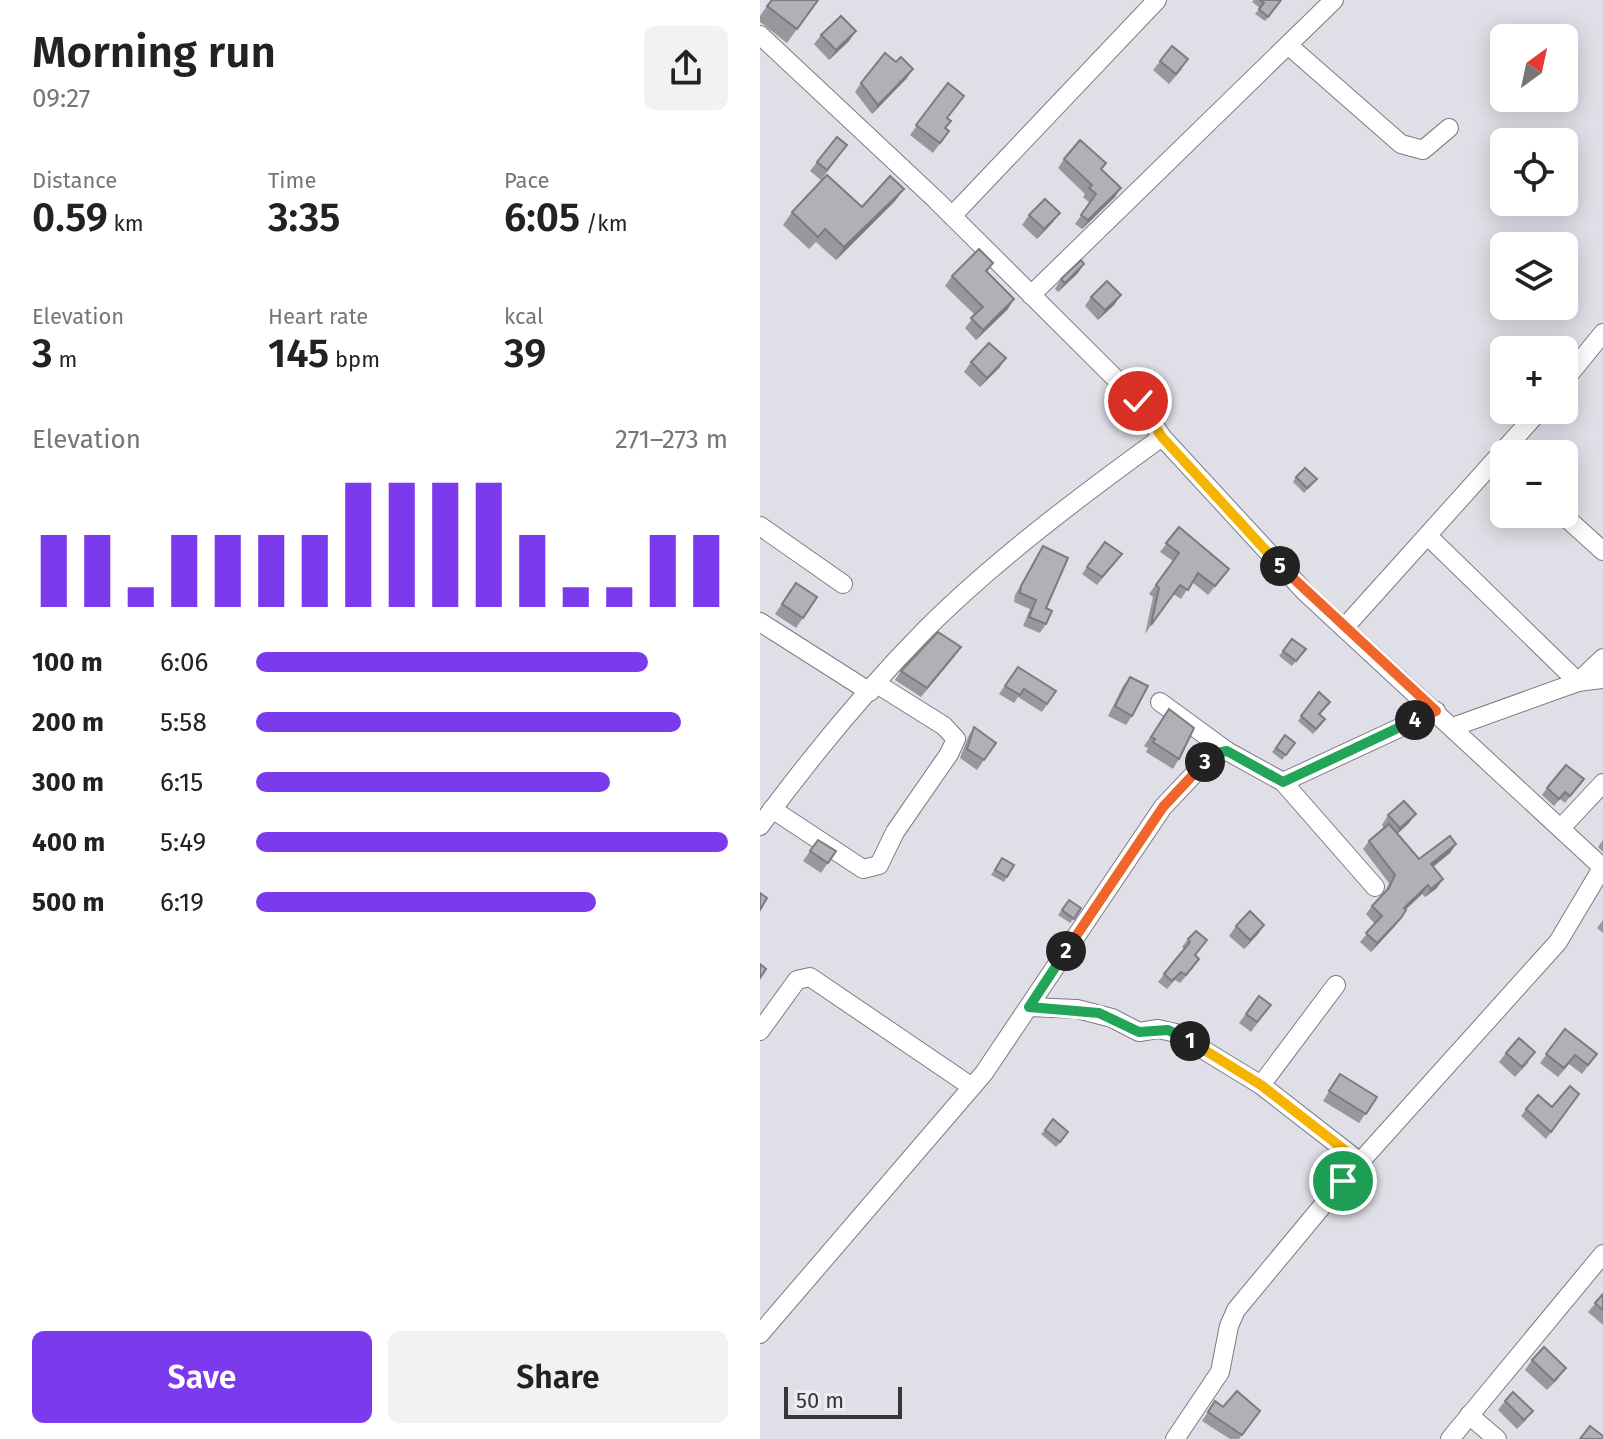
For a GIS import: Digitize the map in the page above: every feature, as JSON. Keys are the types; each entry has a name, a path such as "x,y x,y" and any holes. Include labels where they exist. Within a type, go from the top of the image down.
{"street":[{"path":"952,216 1157,0"},
{"path":"1031,295 1334,0"},
{"path":"760,35 952,216 1138,401 1162,437 1235,520 1344,628 1603,868 1558,942 1360,1162 1236,1310 1229,1326 1220,1372 1175,1439"},
{"path":"1288,45 1401,144 1423,150 1449,128"},
{"path":"1578,364 1603,333"},
{"path":"1517,440 1529,424"},
{"path":"760,826 926,629 1076,499 1162,437"},
{"path":"1344,628 1490,472"},
{"path":"760,526 843,584"},
{"path":"1578,528 1603,551"},
{"path":"1428,536 1578,682"},
{"path":"760,622 944,726 956,739 895,832 879,865 863,869 772,809"},
{"path":"1578,682 1603,658"},
{"path":"1453,727 1578,682 1603,679"},
{"path":"1160,702 1227,751 1283,782 1375,887"},
{"path":"1283,782 1436,711"},
{"path":"760,1334 972,1087 1163,807 1213,754 1227,751"},
{"path":"1561,828 1603,783"},
{"path":"760,1031 797,980 810,977 972,1087"},
{"path":"1261,1085 1336,985"},
{"path":"1029,1007 1099,1013 1139,1032 1168,1030 1261,1085 1360,1162"},
{"path":"1450,1439 1603,1254"},
{"path":"1469,1415 1497,1439"}],"building":[{"path":"772,0 818,0 797,29 767,6"},
{"path":"1260,0 1281,0 1268,17 1259,9 1264,3"},
{"path":"841,16 856,31 836,50 821,35"},
{"path":"1172,46 1188,59 1176,74 1160,61"},
{"path":"885,53 896,62 901,57 913,69 878,105 861,83"},
{"path":"948,83 964,96 947,118 951,121 945,128 949,131 940,143 916,125"},
{"path":"837,137 847,145 827,170 817,162"},
{"path":"1080,140 1106,163 1101,169 1121,188 1088,220 1081,215 1096,194 1089,188 1092,185 1064,159"},
{"path":"827,175 862,207 890,176 904,189 844,247 825,229 818,237 792,212"},
{"path":"1045,199 1060,213 1044,229 1029,215"},
{"path":"979,249 993,263 986,271 1014,299 983,330 971,318 983,307 952,276"},
{"path":"1081,260 1084,264 1065,283 1061,279"},
{"path":"1107,281 1121,295 1105,310 1091,297"},
{"path":"989,343 1006,358 987,378 971,362"},
{"path":"1305,468 1317,479 1307,488 1296,477"},
{"path":"1179,527 1229,569 1215,586 1198,573 1188,590 1180,585 1151,625 1159,588 1156,585 1179,553 1166,543"},
{"path":"1105,542 1122,554 1102,577 1087,567"},
{"path":"1043,546 1068,558 1046,608 1052,611 1046,624 1029,617 1036,600 1020,593"},
{"path":"796,583 817,597 803,618 782,604"},
{"path":"938,632 961,647 927,688 901,671"},
{"path":"1292,639 1306,649 1296,661 1283,651"},
{"path":"1018,667 1056,691 1047,704 1024,689 1020,695 1005,686"},
{"path":"1130,677 1148,686 1132,716 1115,706"},
{"path":"1319,692 1330,702 1319,714 1325,719 1316,729 1301,716"},
{"path":"1169,709 1194,728 1179,759 1153,742 1155,739 1151,737"},
{"path":"974,727 996,743 984,760 967,749"},
{"path":"1285,735 1295,743 1286,755 1276,748"},
{"path":"1566,765 1584,779 1570,796 1565,792 1559,799 1547,788"},
{"path":"1404,801 1416,814 1400,828 1388,815"},
{"path":"1389,824 1419,859 1450,836 1456,844 1431,864 1443,879 1431,889 1428,885 1404,908 1406,910 1401,918 1377,943 1366,933 1382,916 1372,906 1389,888 1395,875 1369,841"},
{"path":"818,840 836,851 828,863 810,851"},
{"path":"1002,858 1014,865 1007,877 995,870"},
{"path":"760,893 767,898 760,910"},
{"path":"1069,900 1081,908 1074,919 1062,910"},
{"path":"1250,911 1264,925 1250,940 1236,926"},
{"path":"1196,931 1207,940 1195,955 1199,959 1186,975 1181,972 1172,981 1164,974"},
{"path":"760,964 766,969 760,978"},
{"path":"1259,996 1271,1005 1257,1022 1246,1014"},
{"path":"1565,1029 1597,1054 1588,1065 1575,1055 1564,1068 1546,1054"},
{"path":"1519,1038 1535,1052 1522,1067 1506,1053"},
{"path":"1340,1074 1377,1097 1366,1114 1329,1091"},
{"path":"1570,1086 1579,1094 1551,1132 1526,1109 1538,1095 1552,1107"},
{"path":"1053,1119 1068,1132 1060,1142 1045,1130"},
{"path":"1603,1294 1603,1310 1595,1303"},
{"path":"1544,1347 1566,1368 1554,1381 1532,1360"},
{"path":"1237,1391 1260,1411 1242,1435 1208,1412 1215,1401 1223,1407"},
{"path":"1513,1392 1533,1411 1524,1420 1505,1401"},
{"path":"1590,1426 1603,1436 1603,1439 1580,1439"}],"route":[{"path":"1138,401 1162,437 1235,520 1305,592 1436,711 1283,782 1227,751 1213,754 1163,807 1029,1007 1077,1009 1099,1013 1139,1032 1158,1029 1176,1033 1261,1085 1360,1162 1343,1181"}]}
